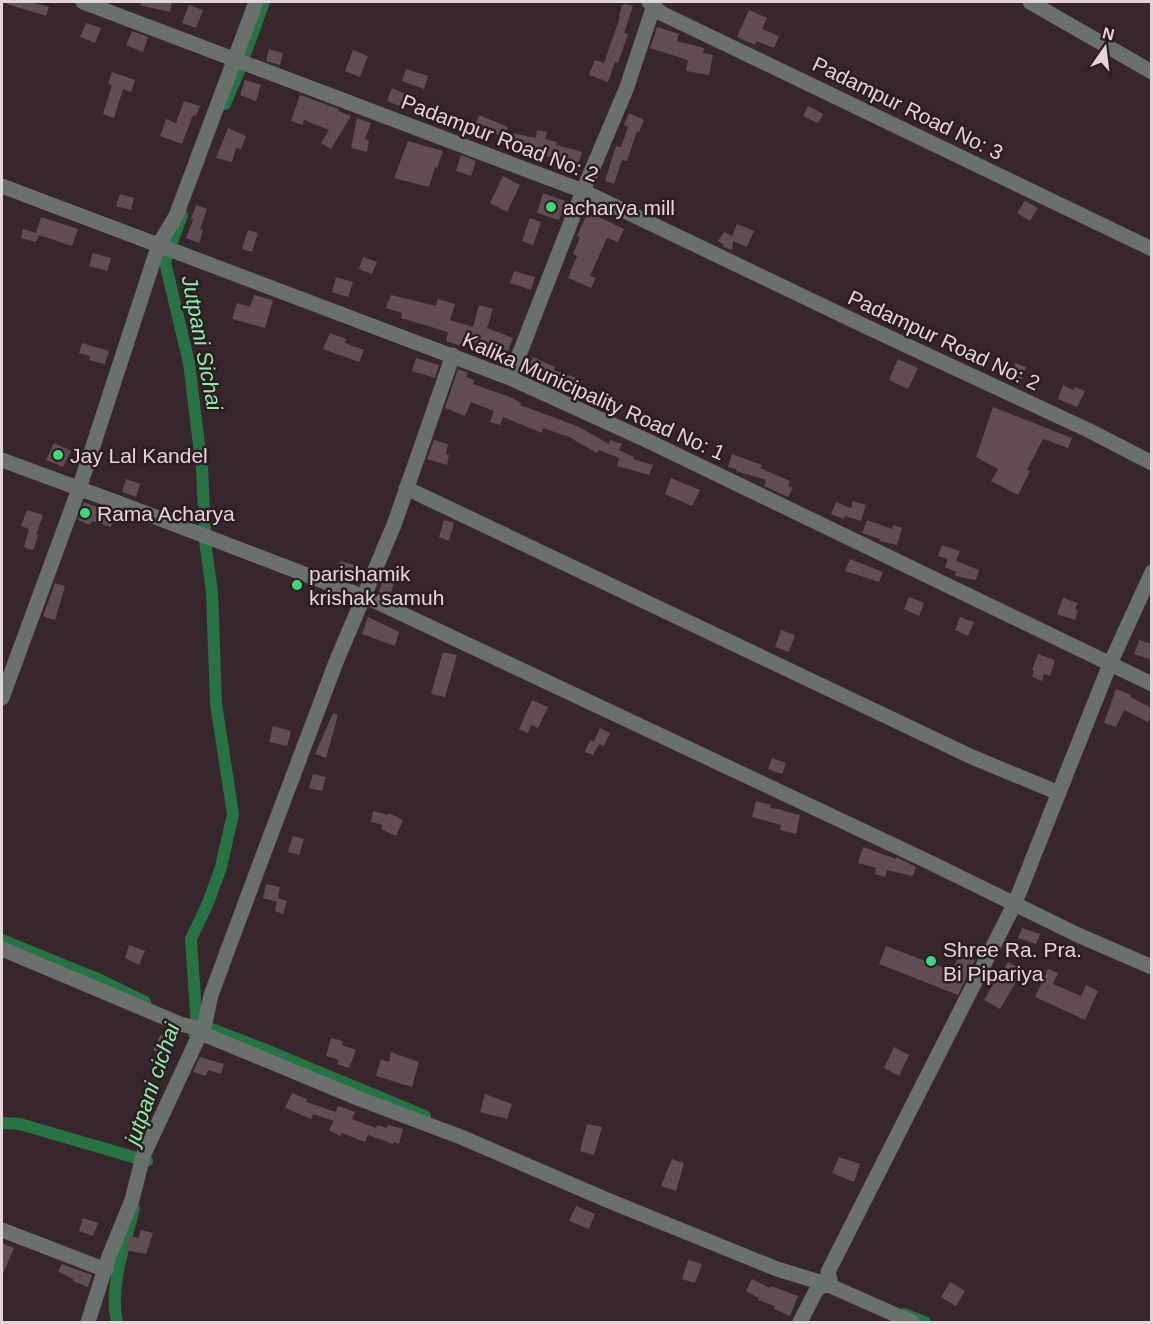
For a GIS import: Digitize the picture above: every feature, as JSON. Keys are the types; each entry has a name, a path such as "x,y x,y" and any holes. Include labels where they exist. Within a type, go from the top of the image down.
{"street":[{"name":"Padampur Road No: 2","path":"83,2 583,191 1088,430 1152,463"},
{"path":"2,698 79,489 159,244 176,216 256,2"},
{"path":"1030,2 1152,72"},
{"path":"510,378 583,191 627,87 653,3"},
{"name":"Padampur Road No: 3","path":"653,3 661,13 1152,249"},
{"name":"Kalika Municipality Road No: 1","path":"2,186 510,378 646,440 1152,684"},
{"path":"88,1323 109,1256 133,1193 143,1156 203,1028 211,995 336,662 406,488 453,355"},
{"path":"2,460 364,597 1015,903 1078,935 1152,967"},
{"path":"406,488 972,757 1059,793"},
{"path":"828,1282 828,1272 848,1231 1015,903 1110,664 1152,572"},
{"path":"2,949 180,1024 203,1028 360,1099 461,1137 607,1200 777,1269 828,1282 912,1323"},
{"path":"2,1230 106,1270"},
{"path":"800,1323 816,1291 828,1282"}],"building":[{"path":"8,2 31,2 49,7 46,16 7,4"},
{"path":"141,2 172,2 170,12 140,5"},
{"path":"189,5 203,10 196,28 182,23"},
{"path":"622,5 633,6 624,33 628,34 618,63 615,62 608,82 589,75 595,60 604,63"},
{"path":"749,10 767,18 762,29 779,36 774,48 756,41 755,45 737,37"},
{"path":"86,23 101,28 95,43 80,37"},
{"path":"657,27 679,34 677,41 704,48 703,53 713,55 709,75 686,71 688,60 650,48"},
{"path":"132,31 148,37 143,52 126,45"},
{"path":"269,49 283,53 280,65 266,61"},
{"path":"353,50 368,56 360,77 345,71"},
{"path":"406,69 428,76 424,89 402,81"},
{"path":"112,72 135,80 131,92 123,89 114,118 103,114 112,85 108,84"},
{"path":"245,80 261,85 256,101 240,95"},
{"path":"392,88 405,94 399,106 387,101"},
{"path":"300,95 339,109 338,111 351,116 331,149 321,143 329,130 304,120 302,125 291,121"},
{"path":"184,101 200,106 196,116 193,115 182,144 160,136 166,119 176,123"},
{"path":"808,106 823,114 818,123 803,116"},
{"path":"629,113 644,120 639,132 637,131 627,161 622,160 614,184 605,181 616,146 621,147 628,127 624,125"},
{"path":"479,115 508,127 504,137 475,127"},
{"path":"357,118 371,123 365,139 369,140 367,152 351,148"},
{"path":"228,128 246,136 241,149 236,148 232,162 216,158"},
{"path":"537,130 547,132 545,139 557,142 556,145 582,152 575,175 560,171 563,161 532,152 531,155 521,152 523,145 511,143 512,133 536,138"},
{"path":"408,141 443,151 429,187 394,178"},
{"path":"461,155 476,161 471,176 456,171"},
{"path":"503,176 520,185 507,212 490,203"},
{"name":"acharya mill","path":"543,193 565,201 559,220 537,213"},
{"path":"120,194 134,198 131,210 116,206"},
{"path":"1025,201 1038,208 1030,221 1017,213"},
{"path":"196,205 207,209 200,229 203,230 199,243 186,238"},
{"path":"588,212 624,229 618,242 607,238 590,276 596,278 591,288 568,278 577,256 573,254 580,237 577,236"},
{"path":"41,217 78,229 72,246 39,235 36,242 21,238 23,229 36,233"},
{"path":"530,218 541,222 533,245 522,241"},
{"path":"737,224 754,231 747,247 733,241 732,250 723,247 724,245 718,241 724,232 732,236"},
{"path":"248,230 258,233 252,252 242,249"},
{"path":"93,253 111,258 107,271 89,266"},
{"path":"363,257 377,262 372,274 359,269"},
{"path":"514,271 535,277 531,290 510,283"},
{"path":"336,277 353,282 348,297 332,292"},
{"path":"254,295 273,300 265,328 232,319 237,303 250,307"},
{"path":"391,295 436,306 438,299 455,304 450,320 473,327 479,305 493,309 487,328 513,338 507,354 466,339 464,347 446,341 448,332 401,318 402,313 386,308"},
{"path":"330,333 346,339 345,343 364,350 359,362 323,349"},
{"path":"82,343 109,351 105,364 89,360 90,356 79,353"},
{"path":"533,357 555,367 554,370 576,378 573,388 542,372 541,375 527,368"},
{"path":"416,358 439,365 435,378 412,371"},
{"path":"898,359 918,368 908,389 889,380"},
{"path":"1015,363 1026,367 1020,384 1009,380"},
{"path":"458,369 468,373 466,377 474,380 473,384 510,397 521,403 520,405 577,426 609,444 610,440 622,444 619,450 634,457 633,459 653,465 649,475 617,466 619,458 599,450 597,453 569,437 543,428 542,433 503,417 500,425 490,422 494,411 471,402 465,416 445,408"},
{"path":"1063,385 1073,390 1075,387 1085,391 1077,407 1058,399"},
{"path":"993,407 1072,438 1068,448 1043,439 1027,470 1030,471 1018,495 991,481 998,469 976,457"},
{"path":"434,440 448,444 447,465 427,459"},
{"name":"Jay Lal Kandel","path":"54,443 71,451 63,467 46,460"},
{"path":"732,454 762,465 760,468 790,481 788,486 793,488 788,497 764,486 766,480 728,467"},
{"path":"671,478 700,490 692,506 665,494"},
{"path":"126,479 140,484 136,497 122,492"},
{"path":"853,501 866,505 861,521 845,516 844,519 831,514 836,502 851,508"},
{"path":"84,502 115,514 111,527 92,521 90,525 78,520"},
{"path":"27,510 43,515 34,549 31,550 24,547 29,529 21,526"},
{"path":"444,520 454,523 449,541 439,537"},
{"path":"867,520 892,529 893,525 902,528 897,545 879,541 880,539 862,533"},
{"path":"942,545 960,551 956,561 979,570 976,580 955,576 956,572 945,567 948,559 938,556"},
{"path":"850,559 883,572 879,582 845,571"},
{"path":"340,561 355,565 350,580 336,575"},
{"path":"385,573 396,576 390,596 379,592"},
{"path":"55,583 65,586 55,620 43,616"},
{"path":"909,597 924,603 919,616 904,609"},
{"path":"1063,598 1078,603 1075,609 1078,610 1075,620 1057,614"},
{"path":"368,617 399,632 395,646 362,634"},
{"path":"960,617 974,622 968,636 955,630"},
{"path":"781,630 795,635 789,652 775,647"},
{"path":"1139,640 1152,644 1152,660 1134,654"},
{"path":"443,652 457,655 445,697 431,694"},
{"path":"1038,654 1055,660 1050,676 1044,674 1042,681 1032,677"},
{"path":"1116,689 1152,708 1152,715 1148,722 1124,710 1116,727 1104,723"},
{"path":"532,700 548,707 538,728 531,725 528,733 519,729"},
{"path":"333,713 338,715 326,758 315,754"},
{"path":"273,726 291,731 287,746 269,742"},
{"path":"600,728 610,733 604,746 599,744 593,755 585,752 590,740 597,743 594,741"},
{"path":"772,758 786,763 782,774 768,769"},
{"path":"313,774 326,777 322,791 309,788"},
{"path":"756,801 771,805 770,808 800,815 796,834 780,830 781,825 752,817"},
{"path":"373,811 388,815 389,813 403,820 396,836 381,829 383,825 371,822"},
{"path":"293,836 304,839 299,855 288,852"},
{"path":"863,847 896,859 896,857 916,867 913,876 887,870 885,877 875,874 876,868 858,863"},
{"path":"266,884 280,887 278,898 287,901 283,914 275,911 277,902 263,898"},
{"path":"1022,928 1040,934 1036,944 1018,938"},
{"path":"129,945 145,951 139,965 125,958"},
{"path":"886,946 952,971 960,954 975,960 958,995 879,964"},
{"path":"1008,962 1023,970 1000,1009 984,1000"},
{"path":"1048,969 1058,973 1053,984 1081,996 1086,985 1098,991 1085,1020 1035,997"},
{"path":"161,1034 172,1040 164,1056 153,1050"},
{"path":"331,1038 343,1041 342,1045 356,1050 349,1068 337,1064 339,1060 326,1056"},
{"path":"894,1047 909,1055 899,1076 884,1068"},
{"path":"391,1052 419,1062 412,1087 376,1076 381,1059 389,1062"},
{"path":"200,1057 224,1064 221,1074 208,1070 206,1076 193,1072"},
{"path":"292,1093 307,1099 306,1102 336,1112 338,1106 355,1112 352,1119 376,1128 377,1125 387,1128 388,1125 403,1129 399,1144 368,1135 365,1142 342,1133 340,1136 329,1130 334,1121 313,1114 311,1119 285,1108"},
{"path":"485,1094 512,1104 507,1119 480,1112"},
{"path":"587,1124 602,1127 594,1155 580,1151"},
{"path":"839,1157 860,1164 854,1182 832,1173"},
{"path":"672,1159 684,1163 676,1191 661,1186"},
{"path":"576,1206 595,1214 589,1229 569,1221"},
{"path":"83,1218 98,1223 93,1236 79,1231"},
{"path":"141,1230 153,1233 146,1254 126,1250 128,1236 139,1238"},
{"path":"2,1243 14,1248 2,1276"},
{"path":"688,1260 702,1264 695,1283 682,1279"},
{"path":"62,1264 92,1275 88,1287 58,1271"},
{"path":"752,1279 770,1288 771,1286 798,1296 790,1316 774,1309 775,1306 758,1300 759,1298 746,1291"},
{"path":"950,1282 965,1291 956,1306 941,1297"}],"waterway":[{"name":"Jutpani Sichai","path":"246,52 264,2"},
{"name":"Jutpani Sichai","path":"225,104 240,69"},
{"name":"Jutpani Sichai","path":"182,215 165,262 189,363 202,469 205,530"},
{"name":"jutpani cichai","path":"194,1034 197,1028 191,939 208,903 221,867 233,814 216,704 212,592 205,541"},
{"path":"2,940 98,979 145,1002"},
{"path":"196,1027 209,1028 261,1048 425,1116"},
{"path":"2,1123 20,1124 147,1161"},
{"name":"jutpani cichai","path":"117,1322 116,1280 134,1209"},
{"path":"904,1314 925,1322"}],"place":[{"name":"acharya mill","path":"551,207"},
{"name":"Jay Lal Kandel","path":"58,455"},
{"name":"Rama Acharya","path":"85,513"},
{"name":"parishamik krishak samuh","path":"297,585"},
{"name":"Shree Ra. Pra. Bi Pipariya","path":"931,961"}]}
